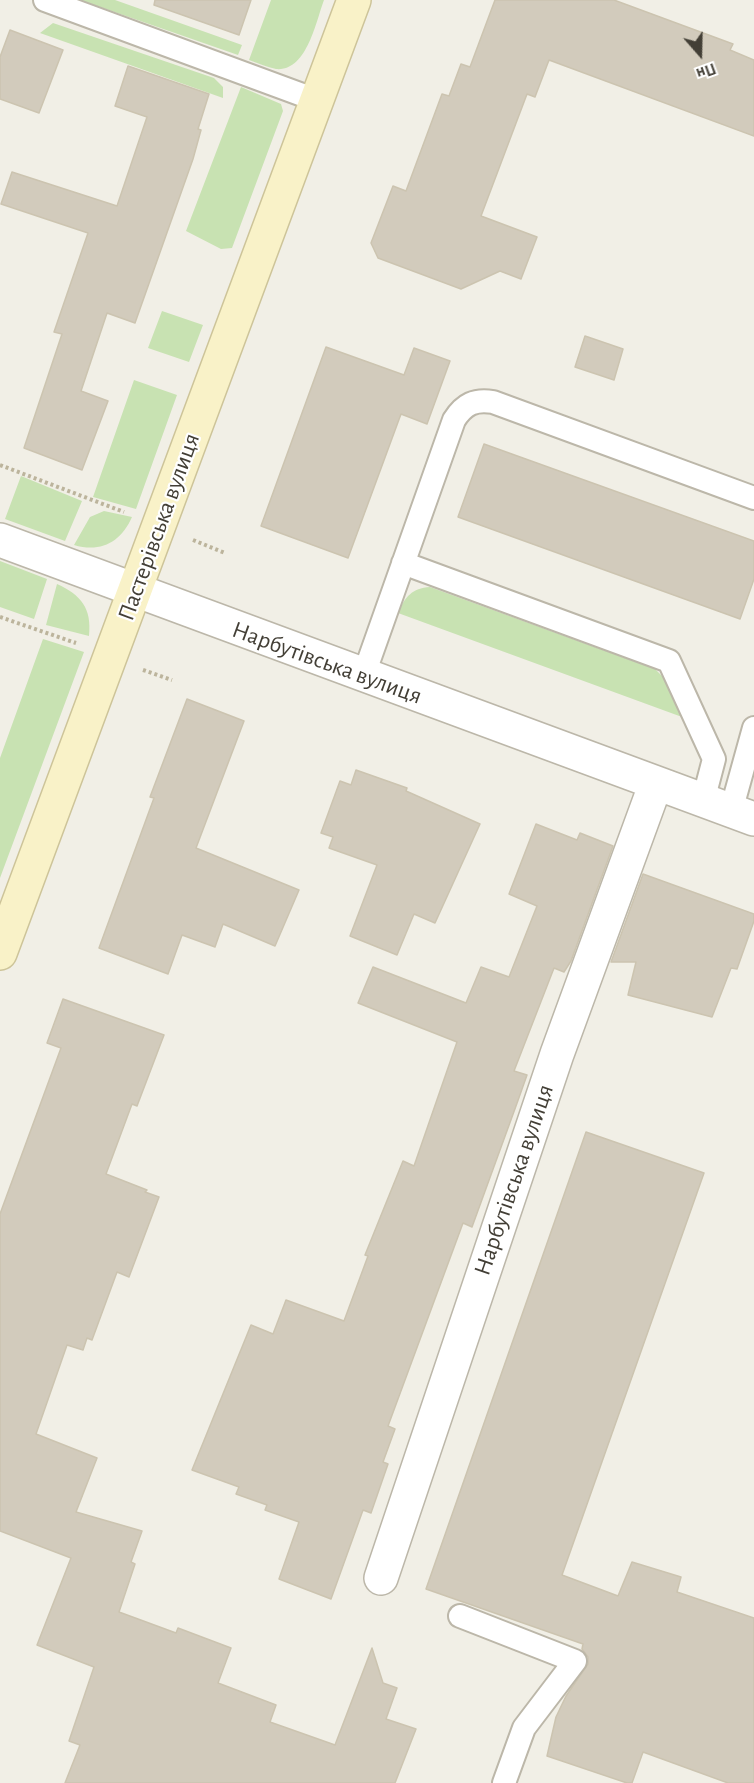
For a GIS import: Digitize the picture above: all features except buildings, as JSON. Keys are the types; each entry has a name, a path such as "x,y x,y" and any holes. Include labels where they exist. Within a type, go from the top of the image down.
{"main road":[{"name":"Пастерівська вулиця","path":"0,953 354,0"}],"street":[{"name":"Нарбутівська вулиця","path":"0,540 363,677 729,810"},
{"name":"Нарбутівська вулиця","path":"381,1578 557,1054 656,783"}],"lane":[{"path":"45,0 316,100"},
{"path":"363,677 454,420 460,410 470,403 482,400 754,498"},
{"path":"403,563 669,661 714,759 729,810"},
{"path":"729,810 754,728"},
{"path":"460,1616 575,1661 524,1728 504,1783"}],"path":[{"path":"0,465 133,515"},
{"path":"184,536 225,553"},
{"path":"0,617 86,646"},
{"path":"134,666 172,680"}],"green space":[{"path":"80,0 115,0 242,45 238,55"},
{"path":"271,0 324,0 309,44 303,54 287,68 276,69 249,60"},
{"path":"53,23 214,78 223,87 223,98 40,33"},
{"path":"241,87 281,104 283,111 232,248 221,249 186,231"},
{"path":"162,311 203,325 189,362 148,348"},
{"path":"134,380 177,395 136,509 93,497"},
{"path":"21,476 82,501 65,541 5,519"},
{"path":"104,511 132,517 122,533 109,543 93,548 74,545 90,517"},
{"path":"0,561 47,579 34,619 0,607"},
{"path":"57,584 73,593 87,610 89,636 46,625"},
{"path":"430,587 655,669 663,677 682,717 398,613 410,594 418,589"},
{"path":"43,639 84,652 0,878 0,758"}]}
